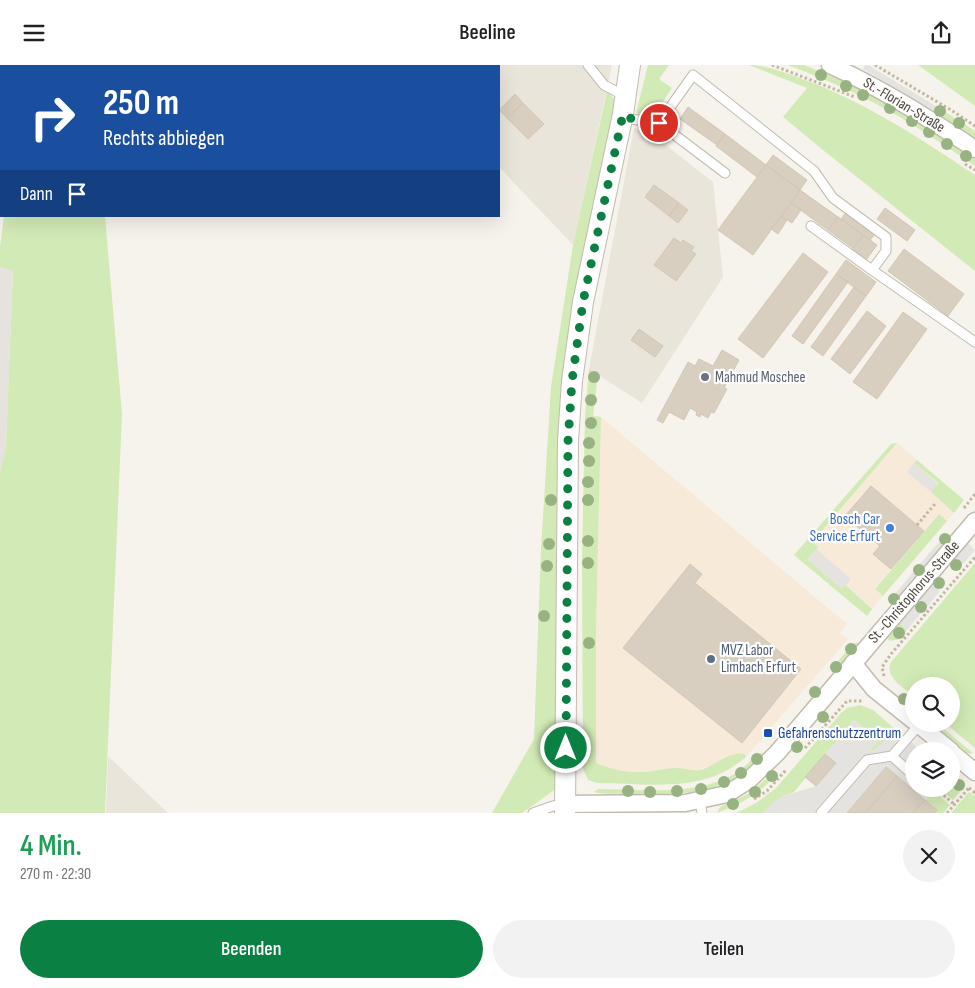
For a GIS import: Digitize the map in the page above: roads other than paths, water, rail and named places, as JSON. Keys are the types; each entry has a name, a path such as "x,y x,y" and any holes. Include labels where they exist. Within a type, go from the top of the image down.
{"street":[{"path":"566,809 568,441 572,381 583,302 624,105 630,65"},
{"name":"St.-Florian-Straße","path":"830,65 866,81 935,122 975,149"},
{"name":"St.-Christophorus-Straße","path":"566,809 664,803 701,807 749,781 777,753 975,521"},
{"path":"853,663 874,689 905,714"},
{"path":"928,732 939,742"},
{"path":"960,760 975,772"}],"lane":[{"path":"588,65 624,105 632,119 659,123 725,173"},
{"path":"659,123 693,75 814,171 833,198 886,237 886,251 872,270"},
{"path":"811,226 975,342"},
{"path":"821,813 867,760 892,756 910,732"},
{"path":"892,756 905,767"},
{"path":"533,813 553,805 566,809"}],"place":[{"name":"Mahmud Moschee","path":"705,377"},
{"name":"Bosch Car Service Erfurt","path":"890,528"},
{"name":"MVZ Labor Limbach Erfurt","path":"711,659"},
{"name":"Gefahrenschutzzentrum","path":"768,733"}]}
